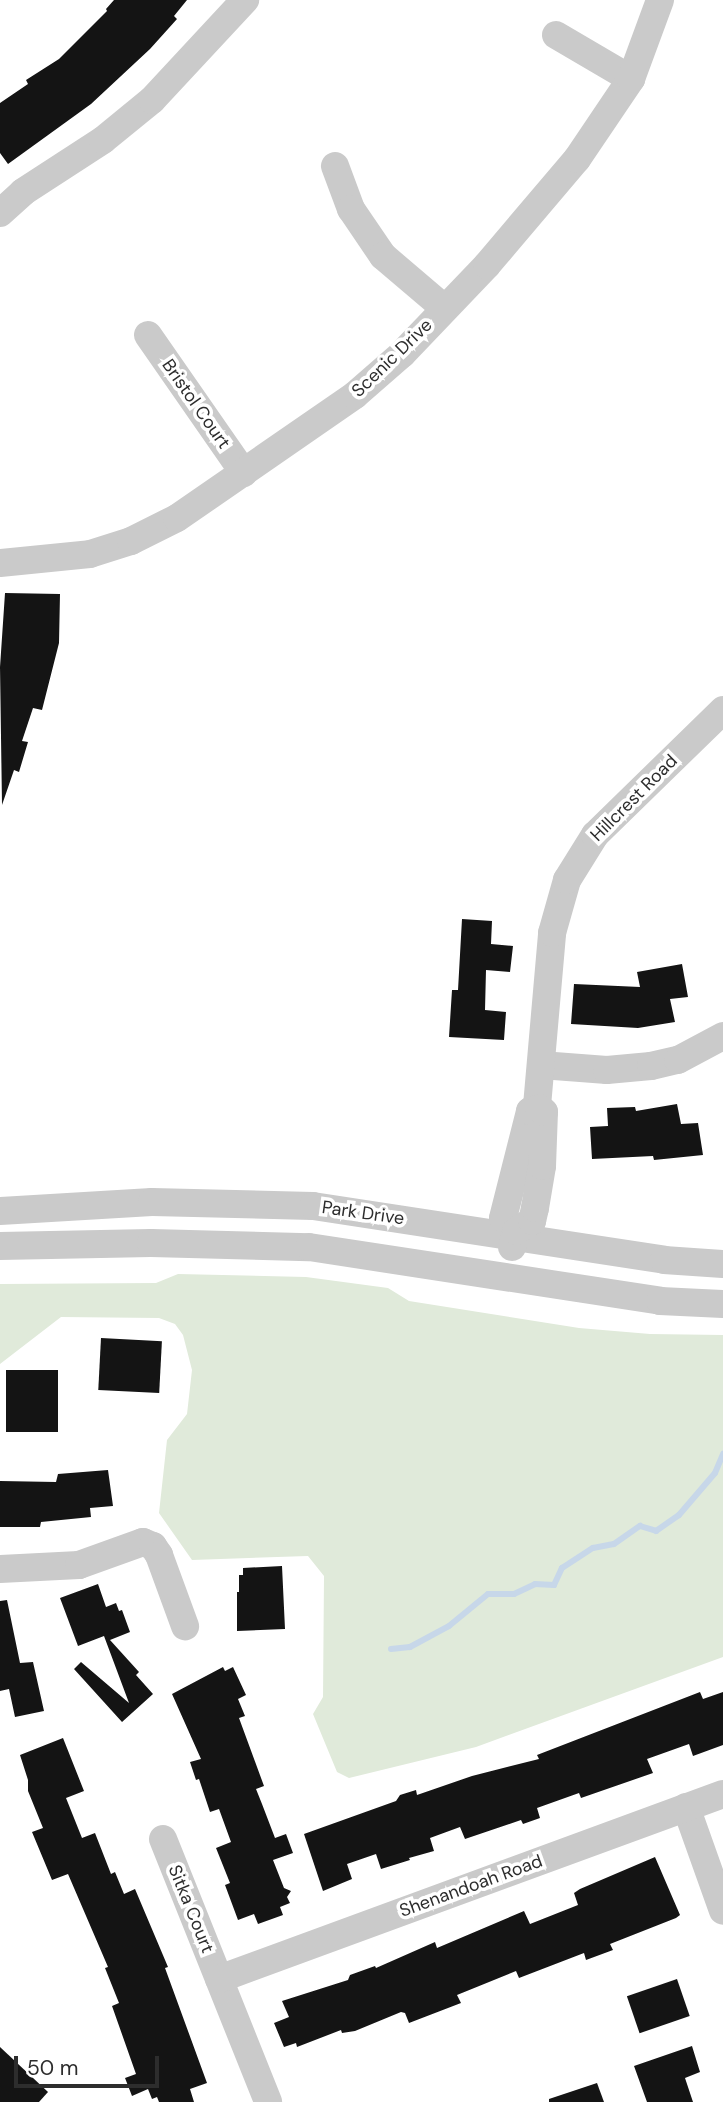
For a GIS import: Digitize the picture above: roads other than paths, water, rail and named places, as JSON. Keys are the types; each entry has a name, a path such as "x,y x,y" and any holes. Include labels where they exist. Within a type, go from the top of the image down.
{"street":[{"path":"0,213 23,192 103,140 152,100 245,0"},
{"name":"Scenic Drive","path":"0,563 90,554 131,541 177,518 355,395 402,354 487,265 577,159 631,79 660,0"},
{"path":"556,34 631,79"},
{"path":"335,166 351,209 383,256 444,308"},
{"name":"Bristol Court","path":"148,335 244,473"},
{"name":"Hillcrest Road","path":"515,1234 532,1221 530,1154 544,1112 537,1106 552,933 567,880 595,835 723,710"},
{"path":"541,1065 607,1070 651,1066 678,1060 723,1036"},
{"name":"Park Drive","path":"0,1211 152,1202 259,1203 375,1214 515,1234 664,1261 723,1264"},
{"path":"505,1278 515,1234"},
{"path":"0,1246 151,1243 296,1246 369,1254 660,1301 723,1304"},
{"path":"0,1569 79,1565 143,1542 153,1546 159,1555 185,1626"},
{"name":"Shenandoah Road","path":"219,1979 723,1794"},
{"path":"686,1807 723,1911"},
{"name":"Sitka Court","path":"163,1839 268,2102"}],"waterway":[{"path":"391,1649 410,1647 449,1626 488,1594 514,1594 535,1584 554,1585 562,1568 593,1548 614,1544 640,1526 656,1531 679,1515 715,1473 723,1454"}]}
